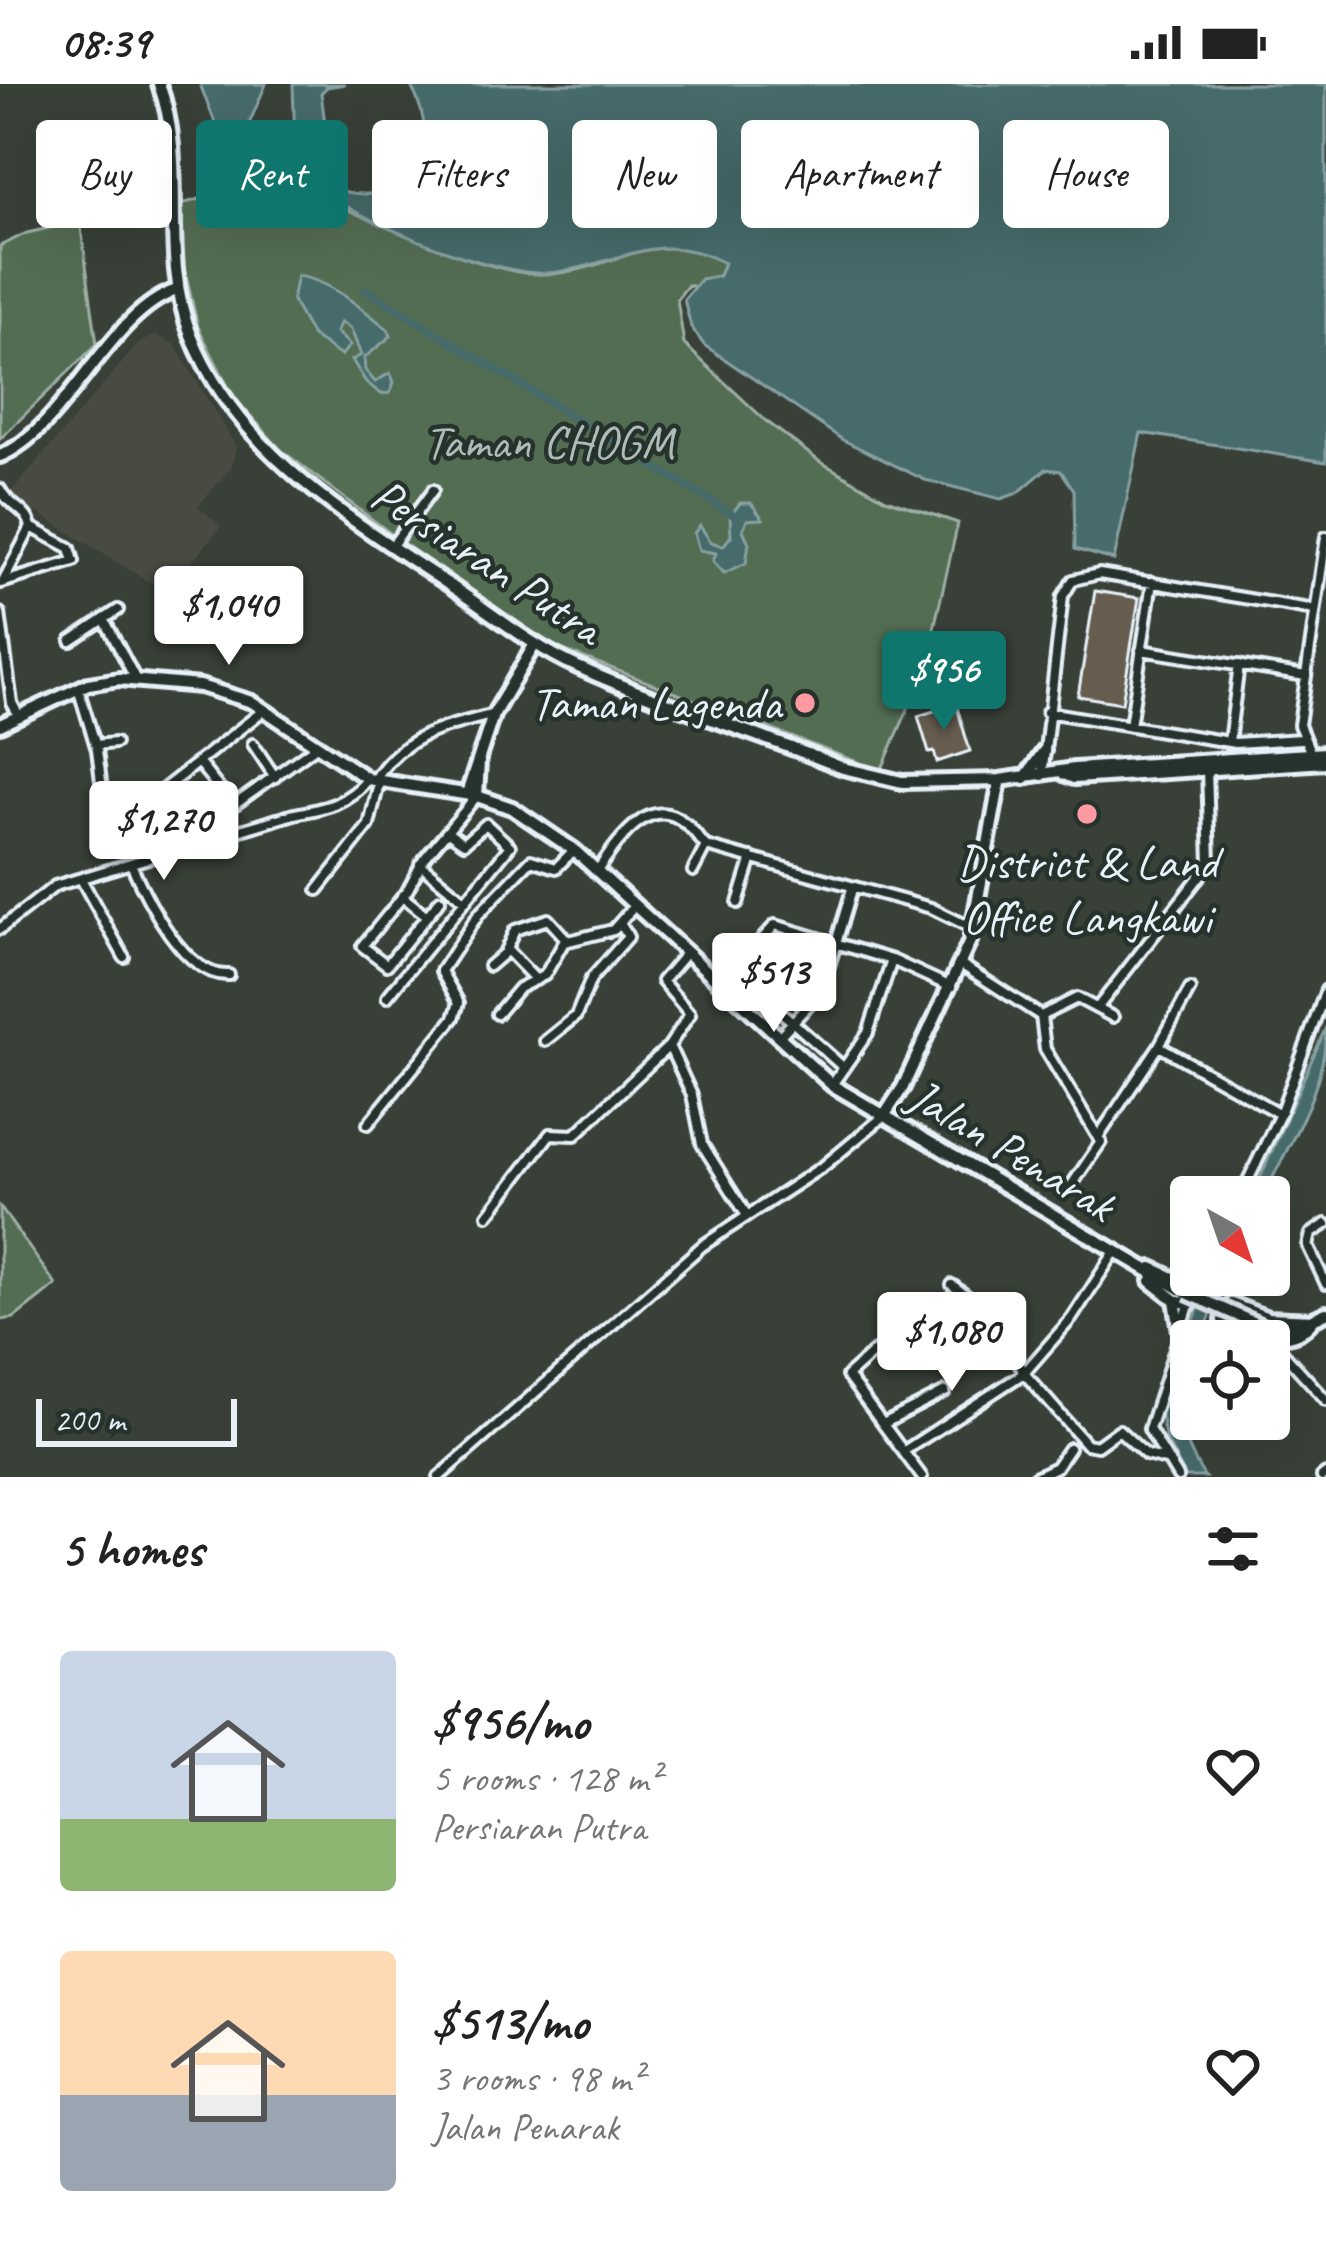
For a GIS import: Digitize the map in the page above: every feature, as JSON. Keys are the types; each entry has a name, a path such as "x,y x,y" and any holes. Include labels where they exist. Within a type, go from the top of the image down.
{"main road":[{"name":"Persiaran Putra","path":"159,84 174,142 172,251 177,290 206,369 246,428 296,475 391,547 535,644 583,669 871,777 902,782 1025,778 1074,769 1311,754 1326,758"},
{"path":"0,456 32,434 150,303 177,290"},
{"path":"472,795 493,715 535,644"},
{"name":"Jalan Penarak","path":"0,725 100,681 136,680 228,692 373,781 495,800 544,826 574,850 832,1085 1170,1285"},
{"path":"1025,778 1044,751 1062,774"},
{"name":"Persiaran Putra","path":"1062,774 1074,778 1208,770 1326,758"},
{"path":"449,792 476,776"},
{"path":"476,776 495,800"},
{"path":"884,1116 962,965 974,928 980,872 1000,779"},
{"path":"1110,1250 1170,1285"},
{"name":"Jalan Penarak","path":"1190,1296 1242,1320"},
{"path":"1223,1320 1227,1305 1268,1318 1313,1320"},
{"path":"1290,1327 1326,1313"}],"street":[{"path":"0,489 9,504 25,513 31,527 73,551 74,561 1,584"},
{"path":"391,547 433,490"},
{"path":"1,584 31,527"},
{"path":"1311,754 1301,739 1326,536"},
{"path":"1042,776 1047,712 1068,584 1092,574 1315,610"},
{"path":"1130,726 1152,582"},
{"path":"71,640 118,610"},
{"path":"0,613 12,703 20,716"},
{"path":"104,619 136,680"},
{"path":"1142,650 1306,676"},
{"path":"1228,742 1239,665"},
{"path":"78,688 96,745 102,789"},
{"path":"0,698 12,703"},
{"path":"201,817 160,830 147,802 264,710"},
{"path":"1047,712 1228,742 1301,739"},
{"path":"0,929 46,890 340,804 373,781 392,757 422,734 493,715"},
{"path":"96,745 115,743"},
{"path":"253,744 275,777"},
{"path":"198,762 231,806 315,747"},
{"path":"1098,1007 1119,974 1210,863 1208,770"},
{"path":"318,890 369,825 373,781"},
{"path":"440,900 387,965 368,952 363,940 402,896 472,795"},
{"path":"597,871 651,812 684,821 706,846 931,908 974,928"},
{"path":"388,997 511,846 486,824 464,843 448,832"},
{"path":"693,871 706,846"},
{"path":"368,1124 454,1018 459,1003 441,971 478,915 531,860 556,868 574,850"},
{"path":"738,903 752,859"},
{"path":"130,864 160,922 191,957 207,971 229,975"},
{"path":"420,864 464,901"},
{"path":"81,879 124,958"},
{"path":"779,1037 822,990 852,889"},
{"path":"402,896 427,916"},
{"path":"497,1014 519,988 536,980 567,940 605,934 621,924 635,905"},
{"path":"489,966 515,931 548,919 567,940"},
{"path":"545,1041 576,1016 591,980 628,937 621,924"},
{"path":"722,983 772,926 892,960 951,987"},
{"path":"506,949 536,980"},
{"path":"488,1215 550,1134 574,1135 669,1046 690,1014 662,981 687,952"},
{"path":"832,1085 868,1033 892,960"},
{"path":"962,965 1041,1016"},
{"path":"734,970 844,1068"},
{"path":"1100,1135 1190,989"},
{"path":"1250,1176 1280,1114 1326,990"},
{"path":"1041,1016 1077,998 1113,1017"},
{"path":"1041,1016 1045,1049 1100,1135 1100,1147 1071,1186"},
{"path":"669,1046 692,1095 702,1144 746,1214"},
{"path":"1159,1046 1280,1114"},
{"path":"439,1477 702,1246 825,1165 884,1116"},
{"path":"1326,1224 1310,1234 1308,1246 1326,1284"},
{"path":"904,1451 1024,1373 1072,1318 1110,1250"},
{"path":"952,1285 999,1320 1012,1339 1024,1373 1091,1448 1118,1430 1146,1455 1166,1460"},
{"path":"922,1477 849,1373 881,1348 939,1331 979,1306"},
{"path":"961,1359 1012,1339"},
{"path":"1290,1358 1326,1400"},
{"path":"1170,1363 1149,1429 1178,1477"},
{"path":"883,1424 945,1392"},
{"path":"1035,1477 1056,1468 1070,1448"}],"shaded area":[{"path":"156,335 175,345 236,447 231,468 198,506 221,526 167,593 14,498 12,491 139,343"}],"green space":[{"name":"Taman CHOGM","path":"196,200 196,228 348,228 348,209 372,220 372,228 390,228 491,265 537,274 672,248 724,262 719,276 688,285 677,299 684,344 766,421 819,461 886,499 958,523 924,672 881,771 550,645 407,546 281,450 233,396 198,327 179,246 182,204"},
{"path":"81,228 97,344 0,439 0,246 27,233"},
{"path":"0,1207 56,1285 14,1318 0,1320"}],"water":[{"path":"200,84 266,84 251,120 214,120"},
{"path":"293,84 345,84 321,93 324,120 294,120"},
{"path":"410,84 1326,84 1326,462 1141,433 1114,560 1075,549 1074,490 1061,471 1046,469 1018,493 1001,499 925,480 843,440 704,345 691,327 684,299 701,279 719,276 724,263 678,248 636,252 571,270 523,272 389,228 548,228 548,120 422,120"},
{"path":"348,192 372,193 372,220 349,208"},
{"path":"297,276 333,289 388,329 391,336 364,358 365,370 375,382 390,373 394,382 390,393 381,394 366,382 352,360 361,355 351,329 341,322 336,332 350,345 341,356 312,336 292,300"},
{"path":"740,503 751,503 763,519 747,520 743,530 749,543 746,563 724,573 713,561 716,553 699,550 694,533 700,526 711,542 723,546 731,536 730,516"},
{"path":"1326,1027 1320,1072 1304,1115 1274,1176 1261,1176"},
{"path":"1204,1296 1219,1296 1209,1320 1194,1320"},
{"path":"1170,1380 1170,1440 1186,1440 1205,1477 1186,1477 1166,1440 1159,1407"}],"building":[{"path":"1095,591 1139,598 1122,703 1078,696"},
{"path":"956,704 970,751 937,762 934,752 929,753 918,716"}],"waterway":[{"path":"365,289 732,514"}],"place":[{"name":"Taman Lagenda","path":"805,703"},
{"name":"District & Land Office Langkawi","path":"1087,814"}]}
